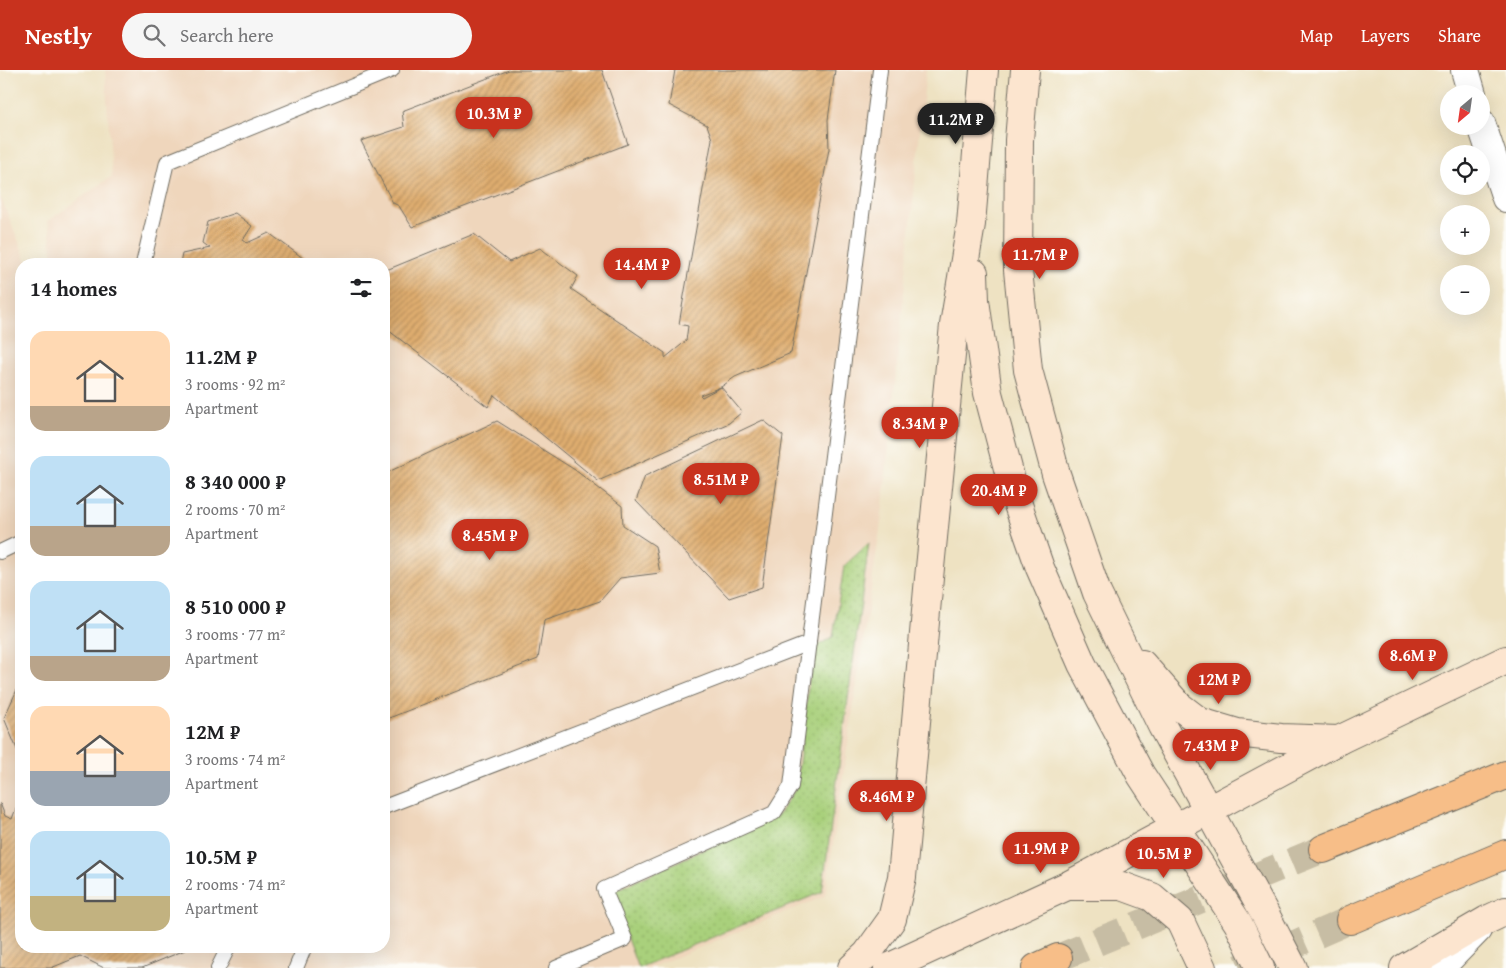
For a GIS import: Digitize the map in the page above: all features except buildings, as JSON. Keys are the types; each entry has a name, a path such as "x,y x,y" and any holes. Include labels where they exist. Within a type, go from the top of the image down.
{"highway":[{"path":"1323,850 1506,774"},
{"path":"1350,920 1506,854"}],"main road":[{"path":"852,968 867,954 892,919 902,877 954,326 971,224 984,70"},
{"path":"1025,70 1019,140 1018,270 1028,370 1056,474 1097,593 1117,635 1177,753 1293,968"},
{"path":"971,224 975,300 988,393 1016,498 1040,568 1082,664 1141,775 1238,923 1260,968"},
{"path":"1117,635 1179,706 1200,722 1237,733 1281,738 1339,740"},
{"path":"888,968 1067,886 1339,740 1506,660"},
{"path":"1067,886 1122,886 1152,897 1180,921 1202,968"},
{"path":"1404,968 1496,916"}],"street":[{"path":"1465,70 1469,85"},
{"path":"1485,135 1506,198"},
{"path":"1440,968 1496,916"}],"lane":[{"path":"144,258 167,162 392,70"},
{"path":"556,968 625,939 604,889 774,813 791,786 880,70"},
{"path":"0,552 15,545"},
{"path":"390,805 809,643"},
{"path":"218,968 226,953"},
{"path":"296,968 302,953"}],"shaded area":[{"path":"105,70 926,70 882,516 825,896 649,968 0,968 0,196 26,258 15,258 15,953 390,953 390,258 53,258 48,221 112,176"}],"green space":[{"path":"869,543 822,892 638,968 610,893 778,815 796,788 813,648 833,637 844,566"}],"tunnel":[{"path":"1058,958 1323,849"},
{"path":"1240,968 1350,920"}]}
